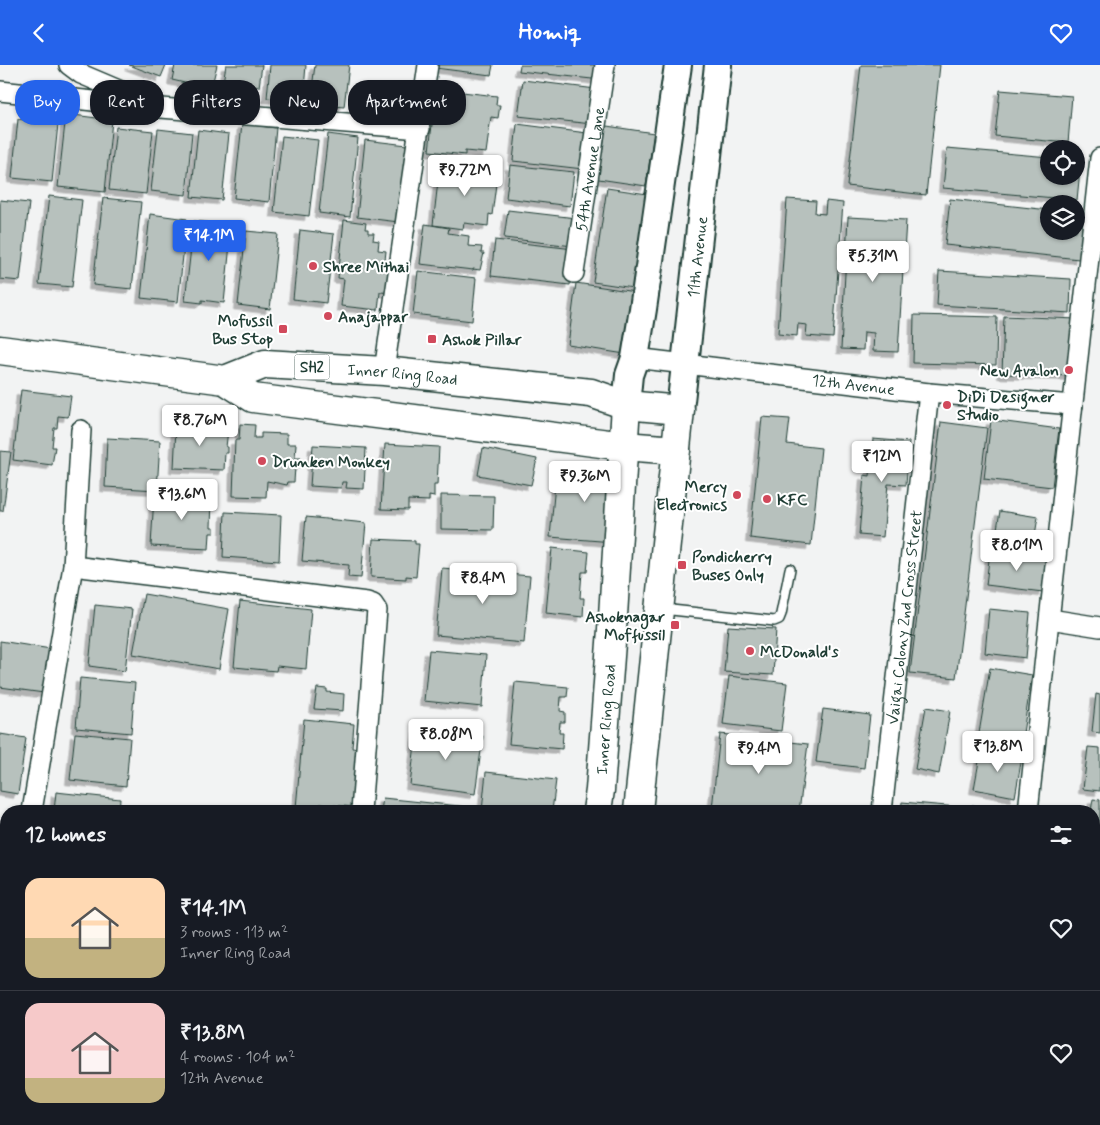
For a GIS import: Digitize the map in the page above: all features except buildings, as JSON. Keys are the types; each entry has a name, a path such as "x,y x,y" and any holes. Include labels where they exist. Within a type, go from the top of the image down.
{"main road":[{"path":"626,405 643,309 678,65"},
{"name":"11th Avenue","path":"639,804 718,65"},
{"name":"Inner Ring Road","path":"0,350 224,380 265,364 384,371 591,393 626,405 680,410"},
{"path":"591,393 606,390 632,367"},
{"path":"224,380 253,398 624,446 676,450"},
{"name":"Inner Ring Road","path":"599,801 626,405"},
{"path":"599,801 639,804"}],"street":[{"path":"69,65 81,74 95,80"},
{"path":"384,371 428,65"},
{"name":"54th Avenue Lane","path":"574,273 605,65"},
{"path":"0,91 90,101"},
{"path":"164,108 420,129"},
{"path":"1029,805 1100,157"},
{"name":"12th Avenue","path":"632,367 685,365 929,393 1073,405"},
{"name":"Vaigai Colony 2nd Cross Street","path":"883,805 929,393"},
{"path":"33,805 73,566 81,430"},
{"path":"73,566 367,601 373,604 377,610 361,805"},
{"path":"1050,619 1100,627"}],"lane":[{"path":"660,609 774,621 779,619 781,614 790,569"}],"place":[{"name":"Shree Mithai","path":"313,266"},
{"name":"Anajappar","path":"328,316"},
{"name":"Mofussil Bus Stop","path":"283,329"},
{"name":"Ashok Pillar","path":"432,339"},
{"name":"New Avalon","path":"1069,370"},
{"name":"DiDi Designer Studio","path":"947,405"},
{"name":"Drunken Monkey","path":"262,461"},
{"name":"Mercy Electronics","path":"737,495"},
{"name":"KFC","path":"767,499"},
{"name":"Pondicherry Buses Only","path":"682,565"},
{"name":"Ashoknagar Moffussil","path":"675,625"},
{"name":"McDonald's","path":"750,651"}]}
